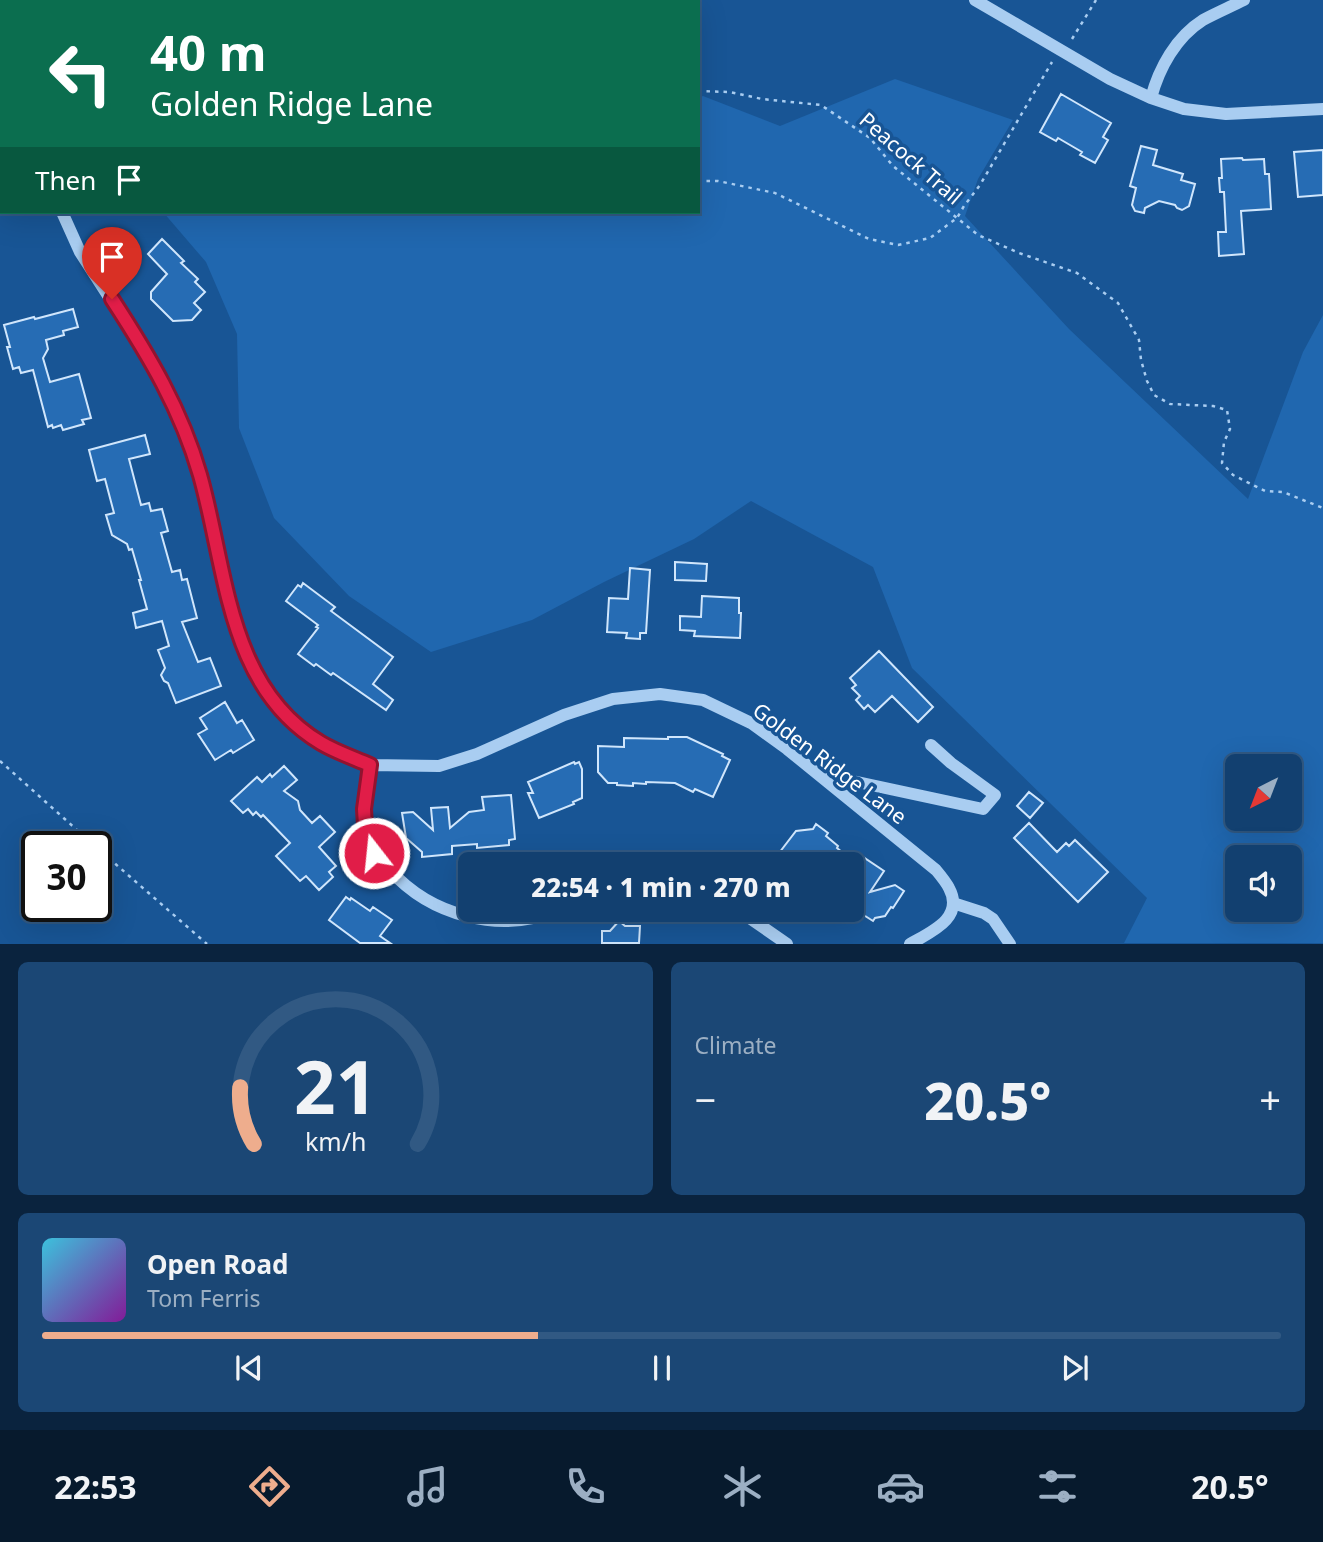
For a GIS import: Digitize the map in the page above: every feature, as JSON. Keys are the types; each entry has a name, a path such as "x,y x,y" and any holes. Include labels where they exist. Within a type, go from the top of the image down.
{"street":[{"path":"975,0 1110,79 1151,98 1184,109 1226,114 1323,109"},
{"path":"1151,98 1165,62 1184,35 1202,21 1244,0"},
{"name":"Golden Ridge Lane","path":"63,214 80,252 161,378 187,433 200,475 223,579 251,667 269,696 287,717 322,744 370,765 439,765 477,754 564,715 613,699 660,694 703,700 751,723 816,773 936,870 949,887 953,902"},
{"path":"816,773 983,809 995,795 931,745"},
{"path":"370,765 364,809 365,826 374,853 400,881 439,908 458,914"},
{"path":"910,943 947,921 952,913 953,902 993,919 1010,943"},
{"path":"756,922 787,943"}],"path":[{"path":"1096,0 1074,37 1053,61 980,185 957,218 978,235 1019,253 1077,272 1118,303 1139,340 1141,360 1153,395 1170,404 1213,406 1227,410 1230,429 1224,442 1222,463 1233,475 1265,491 1283,492 1323,508"},
{"name":"Peacock Trail","path":"700,91 730,92 762,99 821,105 870,138 893,166 957,218 930,238 898,245 869,240 775,193 718,181 700,181"},
{"path":"0,761 78,831"},
{"path":"112,861 207,943"}],"shaded area":[{"path":"895,79 1013,120 978,179 965,216 1069,329 1248,499 1303,352 1323,315 1323,943 1124,943 1147,898 912,668 873,567 751,501 694,539 532,620 431,652 349,596 274,518 239,428 237,334 206,262 165,214 700,214 700,97 703,96 780,126"}],"building":[{"path":"1061,94 1111,123 1103,137 1108,140 1095,163 1058,138 1056,141 1040,132"},
{"path":"1141,146 1157,150 1153,165 1183,174 1181,180 1195,184 1189,206 1182,210 1175,205 1159,201 1145,208 1144,213 1135,211 1132,205 1136,188 1130,186"},
{"path":"1323,150 1323,195 1298,197 1294,152"},
{"path":"1221,159 1264,159 1265,174 1269,174 1271,209 1241,211 1244,254 1219,256 1218,232 1226,232 1224,192 1220,192 1219,178 1222,178"},
{"path":"162,239 184,261 181,263 198,279 195,282 205,292 194,303 201,310 192,320 173,321 151,299 151,292 167,274 148,254"},
{"path":"73,309 78,327 63,331 64,335 46,340 48,349 43,358 50,382 79,374 91,418 82,420 84,424 63,430 61,425 48,427 33,370 21,373 19,367 13,369 4,325"},
{"path":"145,435 150,454 129,459 141,505 149,503 151,511 162,509 168,531 161,533 172,572 180,570 182,580 187,579 197,618 182,622 198,662 210,658 221,686 176,703 168,683 161,675 165,668 158,650 169,646 162,621 136,628 133,613 147,609 141,580 132,549 129,550 127,544 112,535 106,515 114,513 105,479 97,481 89,450"},
{"path":"675,562 707,564 706,581 675,580"},
{"path":"630,568 650,570 646,633 640,633 640,639 626,638 627,633 607,632 609,598 628,599"},
{"path":"303,583 335,607 331,611 393,657 373,684 393,700 386,710 333,673 331,675 316,664 314,666 298,654 318,628 318,625 286,601 298,585 301,587"},
{"path":"702,596 739,598 740,638 694,636 695,631 680,630 680,616 701,617"},
{"path":"879,651 933,707 918,722 892,696 875,712 868,705 864,709 856,700 860,696 852,688 856,685 850,678"},
{"path":"225,702 237,723 242,720 254,740 215,760 198,734 207,729 200,718"},
{"path":"687,737 730,760 713,797 695,789 693,792 675,783 617,785 608,783 598,772 598,746 624,747 624,738"},
{"path":"579,762 582,769 582,798 539,818 528,793 533,793 528,782"},
{"path":"284,766 297,780 284,791 298,801 300,810 312,823 320,816 335,832 319,847 336,866 329,872 333,877 319,890 306,876 300,881 276,856 290,843 263,815 261,817 256,812 253,815 248,809 243,813 231,801 257,777 262,782"},
{"path":"1029,792 1043,803 1030,818 1017,806"},
{"path":"511,795 515,839 509,840 509,845 477,848 477,844 452,846 452,854 422,857 422,852 406,838 402,813 413,812 433,830 431,808 448,807 450,828 469,812 484,810 482,797"},
{"path":"1029,823 1057,852 1066,843 1069,846 1075,840 1108,872 1078,902 1014,838"},
{"path":"816,824 828,833 826,836 842,852 780,852 796,831 813,829"},
{"path":"864,858 884,871 870,892 895,885 904,891 885,916 873,921 864,915"},
{"path":"346,897 370,911 373,907 392,920 380,936 390,943 360,943 329,920"},
{"path":"618,922 625,926 640,926 639,943 602,943 602,931 610,931"}],"route":[{"path":"112,299 161,378 187,433 200,475 223,579 251,667 269,696 287,717 322,744 370,765 364,809 365,826 374,853"}]}
